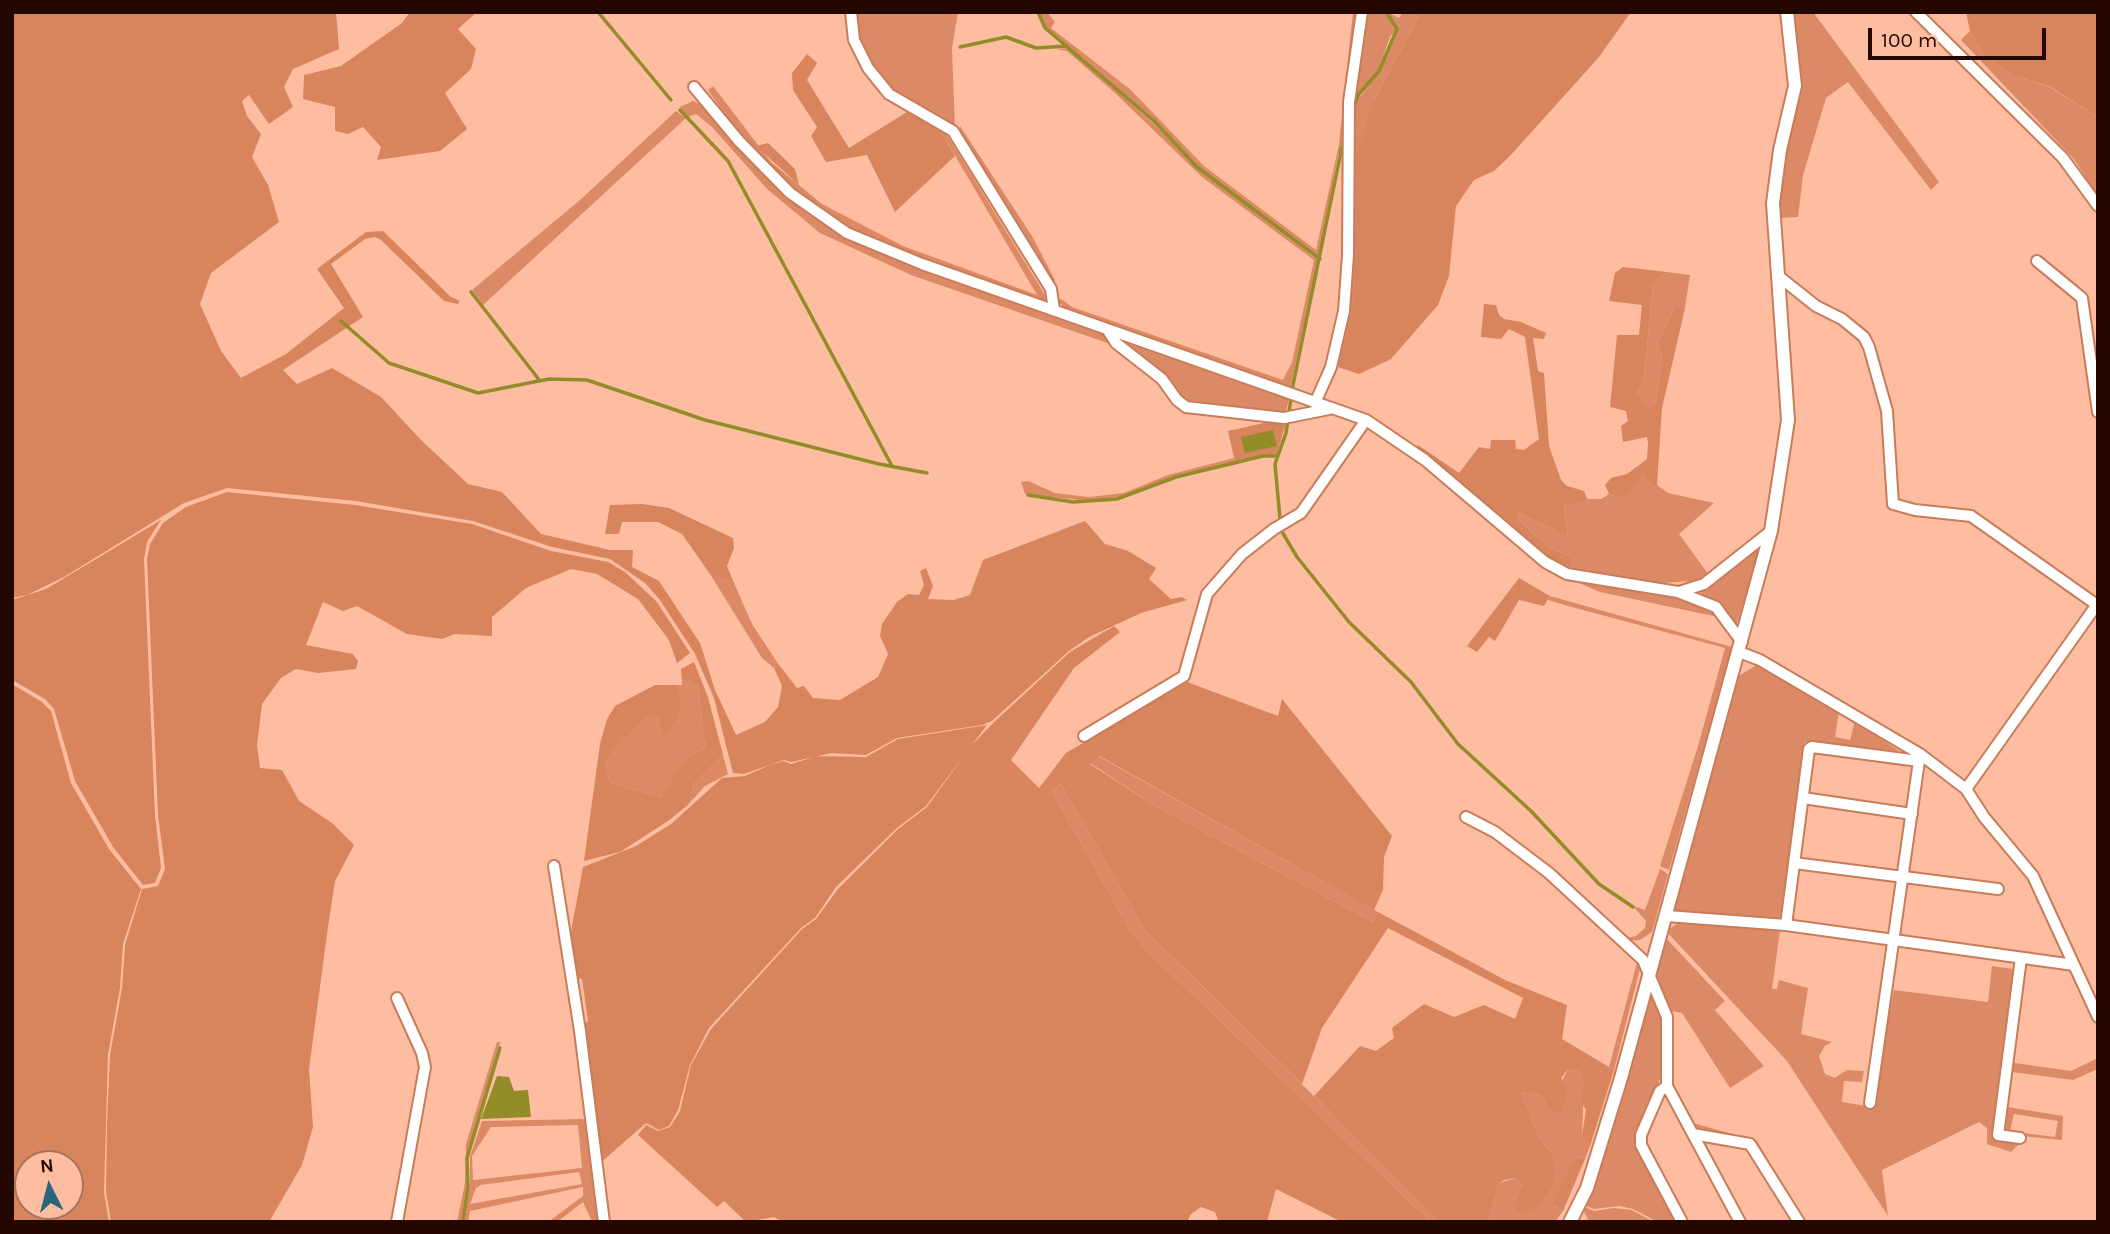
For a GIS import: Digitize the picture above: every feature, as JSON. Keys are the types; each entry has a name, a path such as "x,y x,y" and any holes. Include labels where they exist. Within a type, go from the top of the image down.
{"street":[{"path":"851,12 854,40 867,68 889,94 953,131 1051,289 1054,310"},
{"path":"1315,402 1331,367 1344,310 1348,255 1349,102 1362,12"},
{"path":"1570,1222 1587,1188 1598,1155 1667,916 1771,531 1788,420 1777,275 1774,184 1793,99 1796,73 1787,12"},
{"path":"1916,12 2063,158 2098,206"},
{"path":"694,88 739,141 790,193 848,233 1054,310 1366,420 1425,460 1545,562 1567,574 1678,592 1716,607 1741,647 1966,789 1984,817 2032,876 2098,1017"},
{"path":"2037,261 2082,298 2098,412"},
{"path":"1777,275 1816,306 1842,319 1864,337 1870,347 1887,411 1893,504 1915,510 1971,516 2097,604 1966,789"},
{"path":"1106,328 1116,342 1162,379 1177,400 1186,407 1287,417 1332,408"},
{"path":"1084,736 1184,676 1207,594 1242,554 1301,513 1366,420"},
{"path":"1678,592 1704,584 1771,531"},
{"path":"1786,925 1802,798 1812,747 1919,758"},
{"path":"1870,1103 1919,758"},
{"path":"1802,798 1912,814"},
{"path":"1466,817 1495,832 1549,873 1634,950 1650,973 1667,1017 1667,1086 1740,1222"},
{"path":"1794,863 1998,889"},
{"path":"554,866 580,1031 604,1222"},
{"path":"1667,916 1786,925 2074,965"},
{"path":"2020,1138 1998,1135 2021,958"},
{"path":"397,998 422,1053 425,1067 397,1222"},
{"path":"1667,1086 1660,1091 1641,1135 1641,1145 1682,1222"},
{"path":"1693,1134 1750,1144 1799,1222"}],"shaded area":[{"path":"12,12 336,12 339,49 293,69 284,87 293,107 269,124 249,95 242,101 247,116 261,134 252,157 268,185 279,222 211,273 200,304 221,351 241,378 286,354 344,308 317,269 366,232 383,231 451,297 460,301 458,304 444,301 381,240 375,237 365,239 331,264 363,317 283,370 297,384 332,368 381,397 421,440 468,484 502,492 541,534 610,550 633,550 632,567 659,581 700,643 715,690 736,735 765,722 778,707 782,686 774,668 779,665 797,688 804,686 813,698 840,700 878,677 888,654 880,636 882,624 897,602 908,594 919,595 924,585 920,571 926,568 933,586 928,599 954,600 970,595 983,560 1085,521 1105,544 1128,551 1156,568 1149,579 1171,599 1182,597 1187,600 1141,613 1089,637 1069,651 992,721 982,725 897,738 866,755 832,753 791,762 784,760 744,774 733,773 714,698 695,654 660,600 645,583 610,559 552,547 473,521 356,501 227,488 184,503 64,577 27,595 12,598"},
{"path":"410,12 477,12 458,29 476,49 471,69 445,93 467,129 440,151 377,160 381,147 363,127 348,134 335,131 335,107 303,99 304,75 341,66 402,23"},
{"path":"853,12 958,12 952,48 955,130 893,95 860,52"},
{"path":"1039,12 1047,12 1055,22 1051,28 1131,90 1204,166 1316,250 1339,144 1353,12 1358,12 1344,145 1338,156 1319,257 1198,167 1155,121 1045,27"},
{"path":"1364,12 1385,12 1396,29 1390,37 1378,70 1353,103 1353,143 1355,104 1379,71 1398,30 1387,12 1399,18 1403,12 1421,12 1374,100 1354,302 1338,367 1335,365 1349,306 1350,104"},
{"path":"1421,12 1631,12 1599,57 1509,157 1494,171 1474,180 1456,206 1449,276 1438,305 1391,359 1359,374 1338,367 1354,301 1357,153 1374,100"},
{"path":"1792,12 1813,12 1939,182 1931,190 1848,82 1826,98 1803,175 1798,217 1780,218 1783,158 1800,74"},
{"path":"1966,12 2098,12 2098,117 2049,86 2014,76 1983,54 1970,31"},
{"path":"1970,31 1983,54 2014,76 2048,86 2098,117 2098,197 2074,159 1961,40"},
{"path":"1068,48 1153,123 1198,169 1318,260 1290,390 1067,311 1057,300 1061,299 1072,307 1283,380 1292,362 1314,260 1202,177 1115,93 1067,51 1056,49"},
{"path":"807,54 817,63 807,80 849,148 907,112 937,125 955,156 895,212 867,155 826,162 811,136 817,127 793,90 792,73"},
{"path":"713,86 771,162 822,204 903,246 1037,295 937,125 944,130 1045,295 1046,302 924,260 836,222 793,192 744,142 708,90"},
{"path":"693,101 703,105 765,177 802,210 850,241 1105,335 1116,346 911,275 820,233 767,189 712,127 696,114 688,117 681,110 680,107"},
{"path":"676,111 686,118 483,305 472,290 580,200"},
{"path":"960,126 1032,236 1055,280 1053,292 958,138"},
{"path":"768,143 795,169 799,185 756,146"},
{"path":"1623,267 1667,272 1653,284 1643,383 1637,392 1649,411 1656,402 1662,356 1657,345 1674,308 1685,308 1662,408 1657,485 1654,488 1642,474 1630,494 1620,498 1609,494 1605,485 1611,478 1627,474 1647,459 1648,444 1647,437 1623,442 1621,426 1628,421 1626,411 1610,407 1617,335 1639,335 1642,305 1609,301 1615,273"},
{"path":"1667,272 1690,275 1685,308 1674,308 1657,345 1662,356 1656,402 1649,412 1637,392 1643,383 1653,284"},
{"path":"1484,304 1496,305 1499,315 1504,319 1521,322 1546,333 1544,339 1533,338 1538,371 1544,373 1549,446 1561,480 1567,486 1584,491 1587,499 1582,504 1564,503 1568,536 1517,512 1517,518 1547,546 1571,557 1571,568 1546,557 1415,449 1418,445 1459,473 1479,447 1490,449 1491,440 1515,440 1516,449 1524,450 1539,439 1525,337 1509,329 1501,339 1481,337"},
{"path":"1117,340 1289,399 1285,415 1189,403"},
{"path":"1273,421 1286,422 1277,454 1235,462 1228,431"},
{"path":"1273,430 1277,446 1245,453 1241,437"},
{"path":"1234,458 1235,462 1175,477 1126,496 1088,501 1025,494 1021,482 1028,481 1055,493 1089,497 1124,493 1168,475"},
{"path":"1642,474 1654,488 1657,485 1668,493 1714,503 1679,534 1709,575 1692,581 1661,583 1571,568 1571,557 1547,546 1517,518 1517,512 1568,536 1564,502 1582,504 1587,499 1601,499 1609,494 1620,498"},
{"path":"227,492 355,505 472,524 551,551 608,562 625,572 657,602 690,653 677,663 669,640 638,599 597,574 571,569 526,588 492,617 492,636 455,634 442,639 407,634 357,606 343,611 323,602 306,645 353,654 358,661 356,669 318,673 296,669 281,678 262,704 257,745 260,768 282,770 299,801 332,823 354,845 335,881 309,1069 313,1127 302,1165 269,1222 111,1222 106,1192 110,1055 122,988 125,945 142,889 158,886 165,869 158,815 147,559 150,544 163,523 186,507"},
{"path":"642,504 669,508 733,538 734,548 727,566 734,583 710,574 682,534 658,522 622,522 619,534 605,534 610,505"},
{"path":"161,520 147,542 144,559 155,815 161,868 155,883 143,885 113,847 75,781 54,709 45,699 12,680 12,600 46,589"},
{"path":"1763,541 1735,629 1703,598 1701,590"},
{"path":"710,574 734,583 752,624 779,665 774,668 762,658"},
{"path":"1565,577 1697,603 1708,606 1718,617 1600,592"},
{"path":"1519,578 1550,596 1544,606 1519,600 1495,641 1489,637 1477,652 1467,646"},
{"path":"1550,596 1732,647 1669,870 1660,866 1698,746 1725,648 1548,600"},
{"path":"1114,626 1120,632 1074,668 1011,760 1039,788 1066,753 1187,682 1278,716 1282,699 1392,836 1384,857 1383,890 1374,910 1099,756 1090,764 1150,803 1373,922 1378,912 1505,980 1567,1005 1562,1039 1614,1070 1590,1146 1582,1136 1586,1110 1581,1101 1584,1087 1580,1072 1568,1069 1561,1078 1567,1088 1565,1102 1559,1114 1548,1108 1541,1095 1521,1092 1538,1136 1551,1153 1555,1168 1554,1182 1546,1196 1532,1210 1518,1212 1515,1201 1522,1185 1515,1178 1499,1183 1488,1222 1441,1222 1314,1096 1360,1046 1376,1051 1394,1038 1392,1028 1424,1004 1454,1017 1484,1005 1515,1019 1523,998 1388,928 1322,1028 1302,1084 1144,929 1061,784 1051,790 1130,930 1147,951 1431,1222 1342,1222 1276,1189 1267,1222 1219,1222 1215,1212 1201,1207 1191,1214 1187,1222 783,1222 774,1217 746,1222 724,1201 717,1207 638,1135 646,1125 658,1131 670,1127 680,1111 691,1065 711,1029 802,929 816,919 838,889 898,829 927,807 971,746 1070,652"},
{"path":"694,662 708,697 723,755 694,784 688,805 668,821 620,852 584,861 600,744 607,719 615,706 655,685 678,685 681,700 677,718 663,738 657,717 645,717 630,736 620,738 605,763 610,783 661,797 681,766 692,755 705,748 698,688 690,680 682,680 681,669"},
{"path":"1755,666 1765,666 1839,712 1835,737 1850,740 1855,721 1899,751 1805,742 1781,922 1676,912 1674,904 1737,677"},
{"path":"690,679 698,688 705,748 692,755 661,797 610,783 605,763 612,748 620,738 630,736 645,717 657,717 663,737 681,700 678,685 682,685 682,680"},
{"path":"12,684 42,702 51,711 71,783 109,849 141,889 123,944 120,988 108,1055 104,1192 109,1222 12,1222"},
{"path":"987,725 926,806 897,828 836,887 815,918 801,928 709,1028 690,1065 678,1110 669,1126 659,1130 646,1123 598,1165 583,1025 588,1021 582,979 575,977 570,937 583,867 636,846 671,824 722,778 745,776 784,761 791,764 817,756 866,757 898,739"},
{"path":"723,755 728,774 705,786 688,805 694,784"},
{"path":"1098,756 1378,912 1373,922 1150,803 1090,763"},
{"path":"1061,784 1144,929 1442,1222 1431,1222 1147,951 1130,930 1051,790"},
{"path":"1660,869 1668,874 1652,932 1640,940 1625,941 1623,939 1636,936 1645,928 1646,921 1633,906 1645,910"},
{"path":"1680,922 1780,931 1772,989 1777,989 1779,980 1808,988 1801,1034 1832,1042 1825,1046 1819,1056 1825,1074 1835,1078 1847,1070 1864,1071 1862,1082 1844,1081 1842,1102 1872,1107 1894,990 1988,1002 1992,966 2013,969 1992,1137 2021,1142 2011,1152 1987,1144 1987,1128 1979,1122 1882,1170 1888,1216 1787,1061 1666,931"},
{"path":"1665,937 1725,1001 1715,1010 1764,1066 1730,1088 1682,1013 1673,1011 1671,1074 1675,1089 1693,1123 1757,1141 1794,1203 1791,1204 1744,1139 1695,1127 1669,1081 1670,1022 1655,971"},
{"path":"1638,959 1642,961 1614,1070 1609,1067"},
{"path":"1654,996 1662,1015 1662,1073 1638,1138 1678,1222 1658,1222 1633,1209 1620,1206 1594,1209 1582,1204 1649,997"},
{"path":"497,1042 500,1042 496,1061 466,1158 467,1187 462,1222 457,1222 465,1183 466,1144"},
{"path":"2098,1058 2098,1069 2073,1080 2012,1072 2008,1107 2063,1116 2062,1140 2022,1136 2023,1133 2055,1137 2058,1121 2014,1114 2010,1131 2002,1130 2008,1062 2071,1071"},
{"path":"1568,1069 1580,1072 1584,1087 1582,1136 1590,1146 1585,1159 1575,1157 1554,1205 1563,1211 1555,1222 1488,1222 1499,1183 1515,1178 1522,1185 1515,1201 1551,1153 1538,1136 1521,1092 1541,1095 1548,1108"},
{"path":"497,1076 509,1077 514,1091 528,1090 531,1117 481,1119"},
{"path":"585,1119 601,1222 592,1222 583,1202 557,1222 548,1222 583,1196 583,1187 470,1211 468,1222 465,1222 470,1185 470,1157 482,1121","holes":["578,1125 582,1168 473,1180 472,1156 491,1127","579,1172 582,1184 470,1204 476,1188 481,1185"]},
{"path":"1575,1157 1585,1159 1563,1211 1553,1204"},
{"path":"1581,1205 1594,1211 1614,1208 1632,1210 1654,1222 1589,1222"}],"waterway":[{"path":"598,12 671,100"},
{"path":"1038,12 1045,28 1154,121 1197,167 1320,259"},
{"path":"1354,106 1359,94 1379,71 1397,29 1386,12"},
{"path":"960,47 1006,37 1036,48 1067,46"},
{"path":"680,110 728,161 892,466"},
{"path":"1342,147 1293,385 1286,433 1275,464 1281,530 1297,557 1349,622 1411,682 1458,744 1531,811 1599,884 1633,907"},
{"path":"471,292 540,381"},
{"path":"341,321 389,363 478,393 549,379 587,380 705,420 879,464 927,473"},
{"path":"1028,495 1073,502 1117,499 1176,477 1263,456 1277,456"},
{"path":"463,1222 468,1187 467,1158 500,1048"}]}
